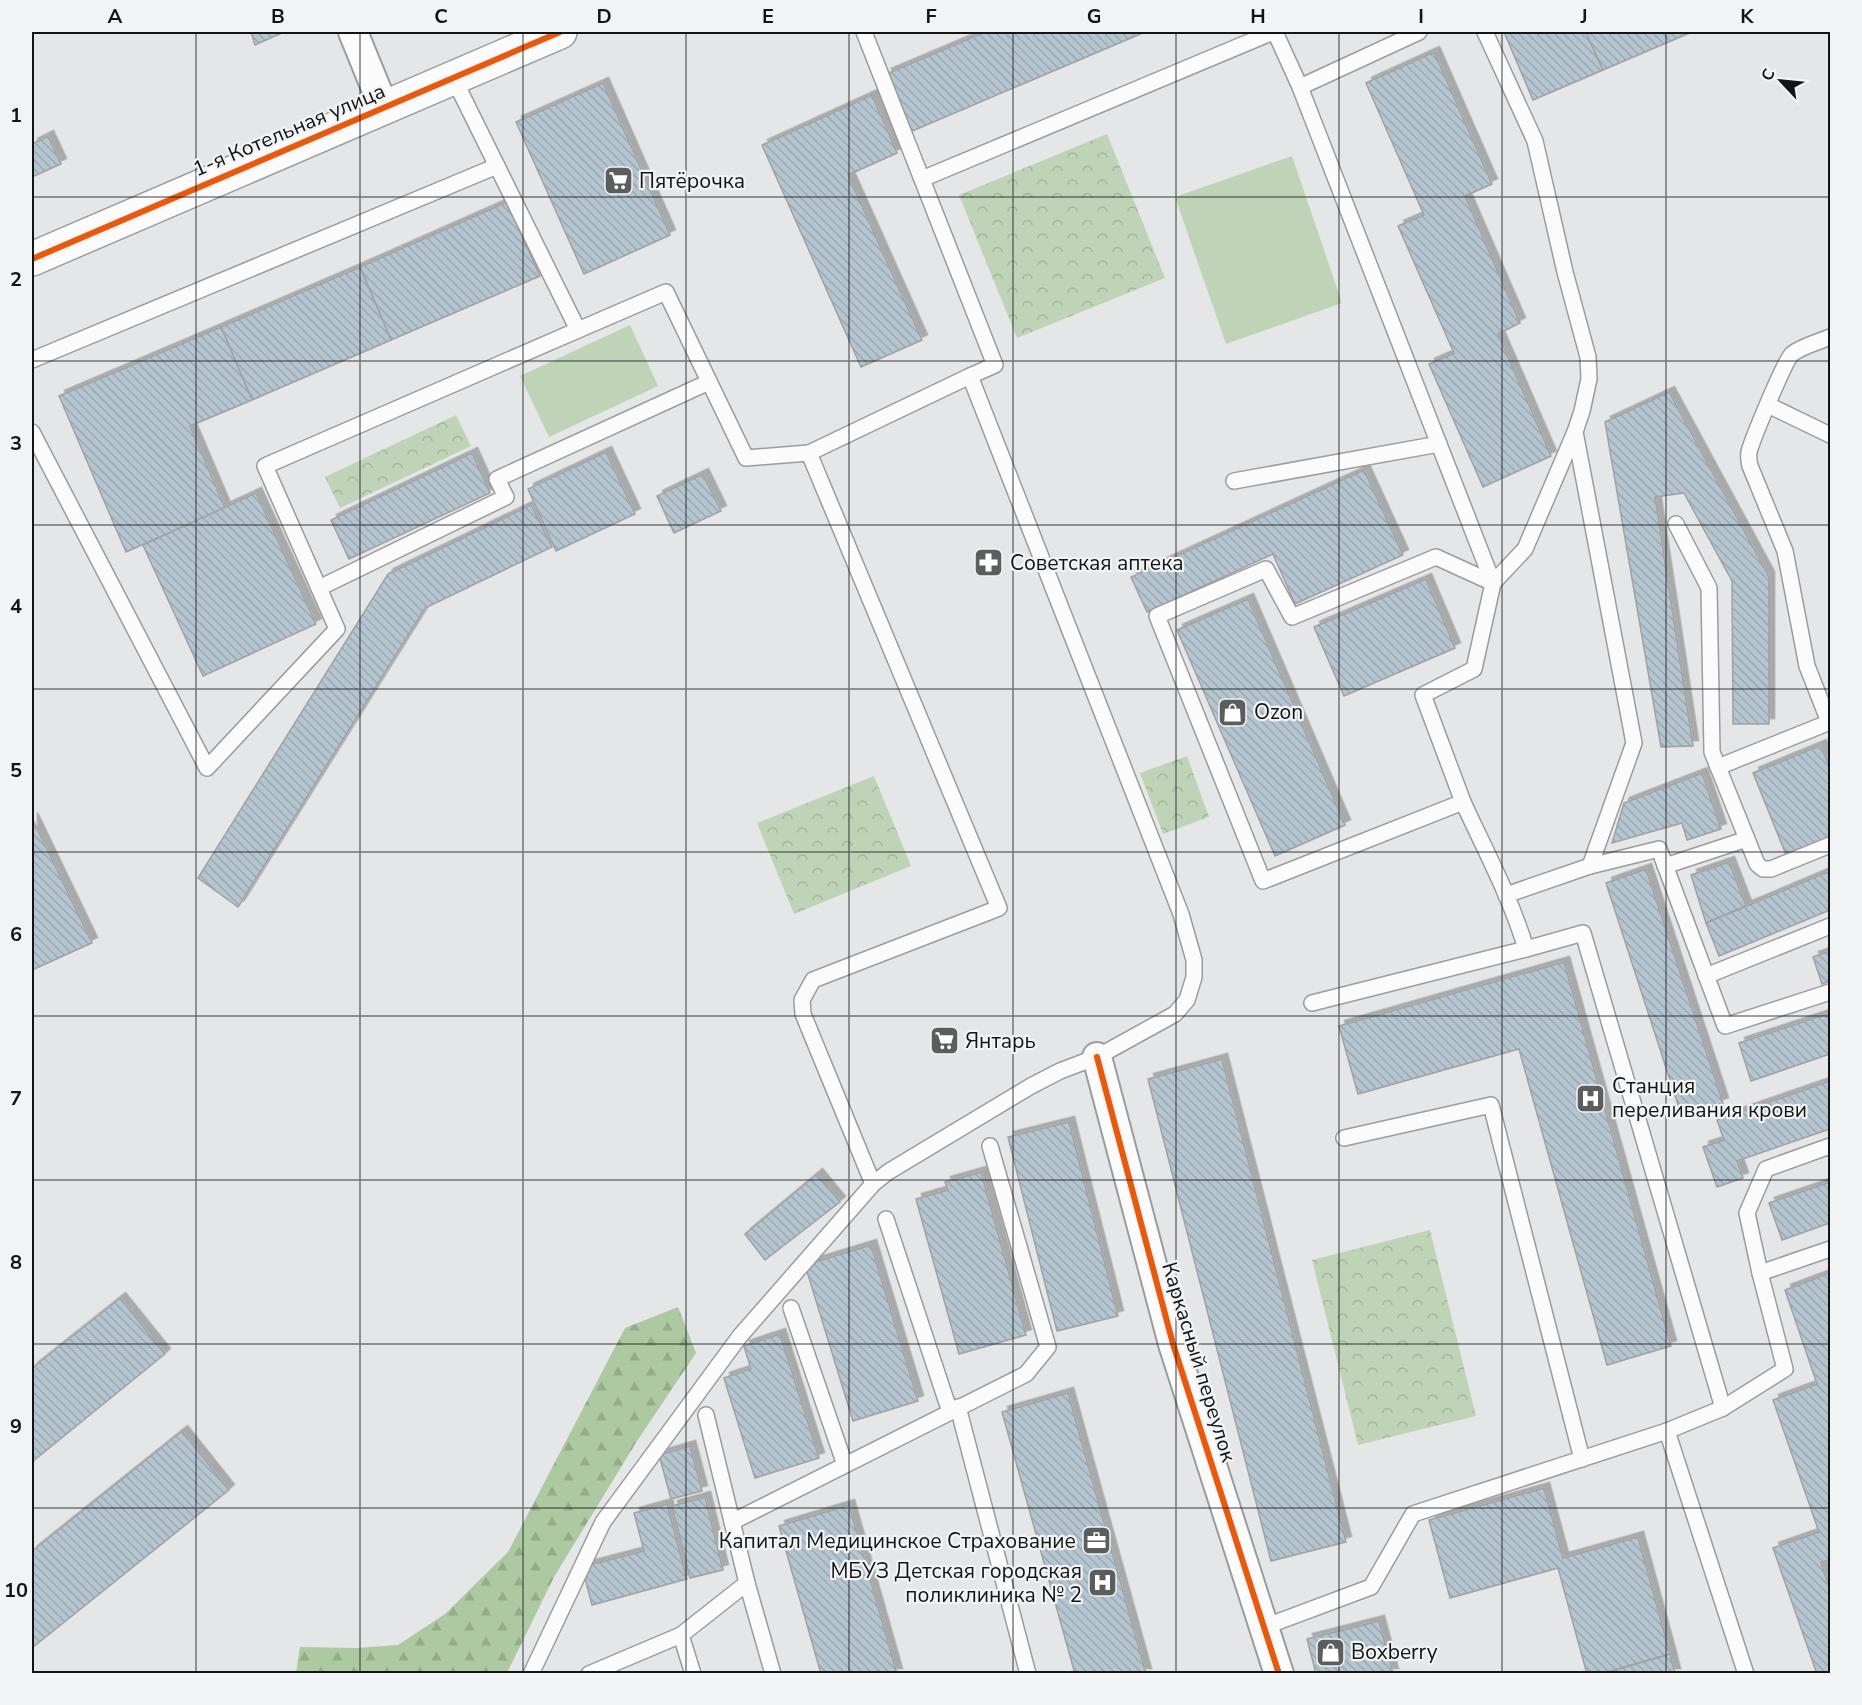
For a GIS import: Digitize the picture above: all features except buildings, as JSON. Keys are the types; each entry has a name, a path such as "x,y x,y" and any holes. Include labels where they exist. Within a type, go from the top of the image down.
{"street":[{"path":"353,32 384,108"},
{"name":"1-я Котельная улица","path":"32,260 560,32"},
{"name":"Каркасный переулок","path":"1097,1057 1173,1344 1279,1674"}],"lane":[{"path":"32,432 207,768 337,629 264,466 666,292 746,458 809,453 995,365 864,32"},
{"path":"922,179 1274,32 1300,87 1494,583"},
{"path":"1300,87 1419,32"},
{"path":"1485,32 1534,141 1588,357 1589,379 1575,432 1525,549 1494,583 1474,669 1423,695 1463,802 1506,895 1526,949"},
{"path":"453,77 578,330"},
{"path":"32,360 497,166"},
{"path":"1718,767 1830,722 1807,666 1785,551 1748,456 1786,362 1791,355 1830,337"},
{"path":"531,1674 603,1522 740,1336 873,1184 888,1172 1031,1086 1060,1071 1097,1057 1175,1014 1187,1000 1194,977 1194,960 1181,914 970,376"},
{"path":"319,588 506,497 497,479 709,382"},
{"path":"1768,405 1830,435"},
{"path":"1575,432 1634,743 1590,866"},
{"path":"1234,481 1439,444"},
{"path":"809,453 999,908 813,980 802,1000 803,1014 873,1184"},
{"path":"1676,524 1709,588 1712,752 1757,864 1763,869 1771,869 1830,845"},
{"path":"1463,802 1263,881 1157,616 1266,569 1292,617 1436,557 1494,583"},
{"path":"1665,866 1747,839"},
{"path":"1506,895 1590,866 1659,849 1725,1026 1830,992"},
{"path":"1706,976 1830,926"},
{"path":"1312,1003 1583,933 1723,1408"},
{"path":"1344,1138 1491,1105 1582,1459"},
{"path":"732,1522 1026,1374 1047,1347 990,1146"},
{"path":"1264,1627 1371,1587 1413,1514 1667,1431 1723,1408 1785,1369 1747,1213 1766,1169 1830,1146"},
{"path":"886,1219 954,1410 1028,1674"},
{"path":"1760,1273 1830,1249"},
{"path":"791,1308 845,1465"},
{"path":"706,1415 747,1583 773,1674"},
{"path":"1667,1431 1746,1674"},
{"path":"590,1674 681,1635 747,1583"},
{"path":"681,1635 693,1674"}],"green space":[{"path":"1107,134 1165,278 1017,338 959,195"},
{"path":"1292,156 1342,303 1226,344 1175,197"},
{"path":"630,325 658,386 549,437 520,376"},
{"path":"456,415 471,446 340,508 325,477"},
{"path":"1187,756 1209,817 1163,834 1140,773"},
{"path":"874,776 911,866 794,914 757,823"},
{"path":"1430,1230 1476,1416 1358,1445 1312,1260"},
{"path":"678,1307 696,1353 637,1441 554,1577 507,1673 296,1673 300,1647 357,1648 398,1645 445,1614 508,1552 625,1328"}],"cycle path":[{"path":"32,259 560,32"},
{"path":"1097,1057 1173,1344 1279,1674"}],"place":[{"name":"Пятёрочка","path":"618,181"},
{"name":"Советская аптека","path":"989,563"},
{"name":"Ozon","path":"1233,712"},
{"name":"Янтарь","path":"944,1041"},
{"name":"Станция переливания крови","path":"1591,1098"},
{"name":"Капитал Медицинское Страхование","path":"1097,1541"},
{"name":"МБУЗ Детская городская поликлиника № 2","path":"1103,1583"},
{"name":"Boxberry","path":"1330,1652"}]}
